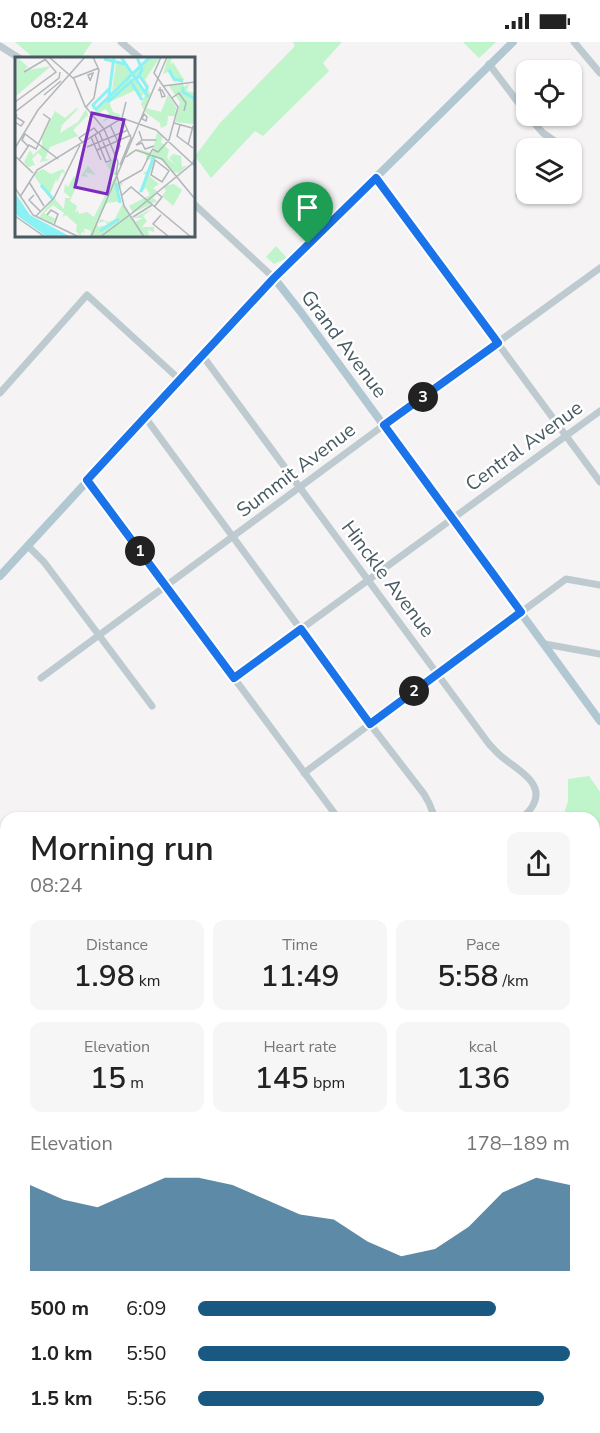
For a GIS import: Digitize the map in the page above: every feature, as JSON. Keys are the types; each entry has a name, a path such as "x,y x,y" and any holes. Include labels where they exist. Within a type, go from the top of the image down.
{"main road":[{"path":"0,576 274,278 513,42"},
{"name":"Grand Avenue","path":"274,278 453,518 600,721"}],"street":[{"path":"121,42 139,57"},
{"path":"574,42 600,73"},
{"path":"0,46 17,57"},
{"path":"489,64 516,100"},
{"path":"537,126 550,138"},
{"path":"376,178 600,482"},
{"path":"195,205 274,278"},
{"name":"Summit Avenue","path":"41,678 600,268"},
{"path":"0,393 87,295 179,380"},
{"name":"Hinckle Avenue","path":"202,355 492,748 532,782 536,798 528,812"},
{"name":"Central Avenue","path":"234,678 600,411"},
{"path":"145,417 424,794 433,812"},
{"path":"87,480 334,812"},
{"path":"28,546 44,562 152,706"},
{"path":"304,772 566,579 600,585"},
{"path":"545,644 600,654"}],"green space":[{"path":"15,42 92,42 82,57 33,57"},
{"path":"293,42 342,42 323,63 329,71 263,136 255,131 211,178 195,156 220,123 295,46"},
{"path":"463,42 496,42 479,58"},
{"path":"276,246 287,258 274,264 266,257"},
{"path":"589,776 600,792 600,812 565,812 568,801 568,779"}],"route":[{"path":"376,178 498,343 384,425 521,612 370,724 301,629 234,678 87,480 308,244 376,178"}]}
